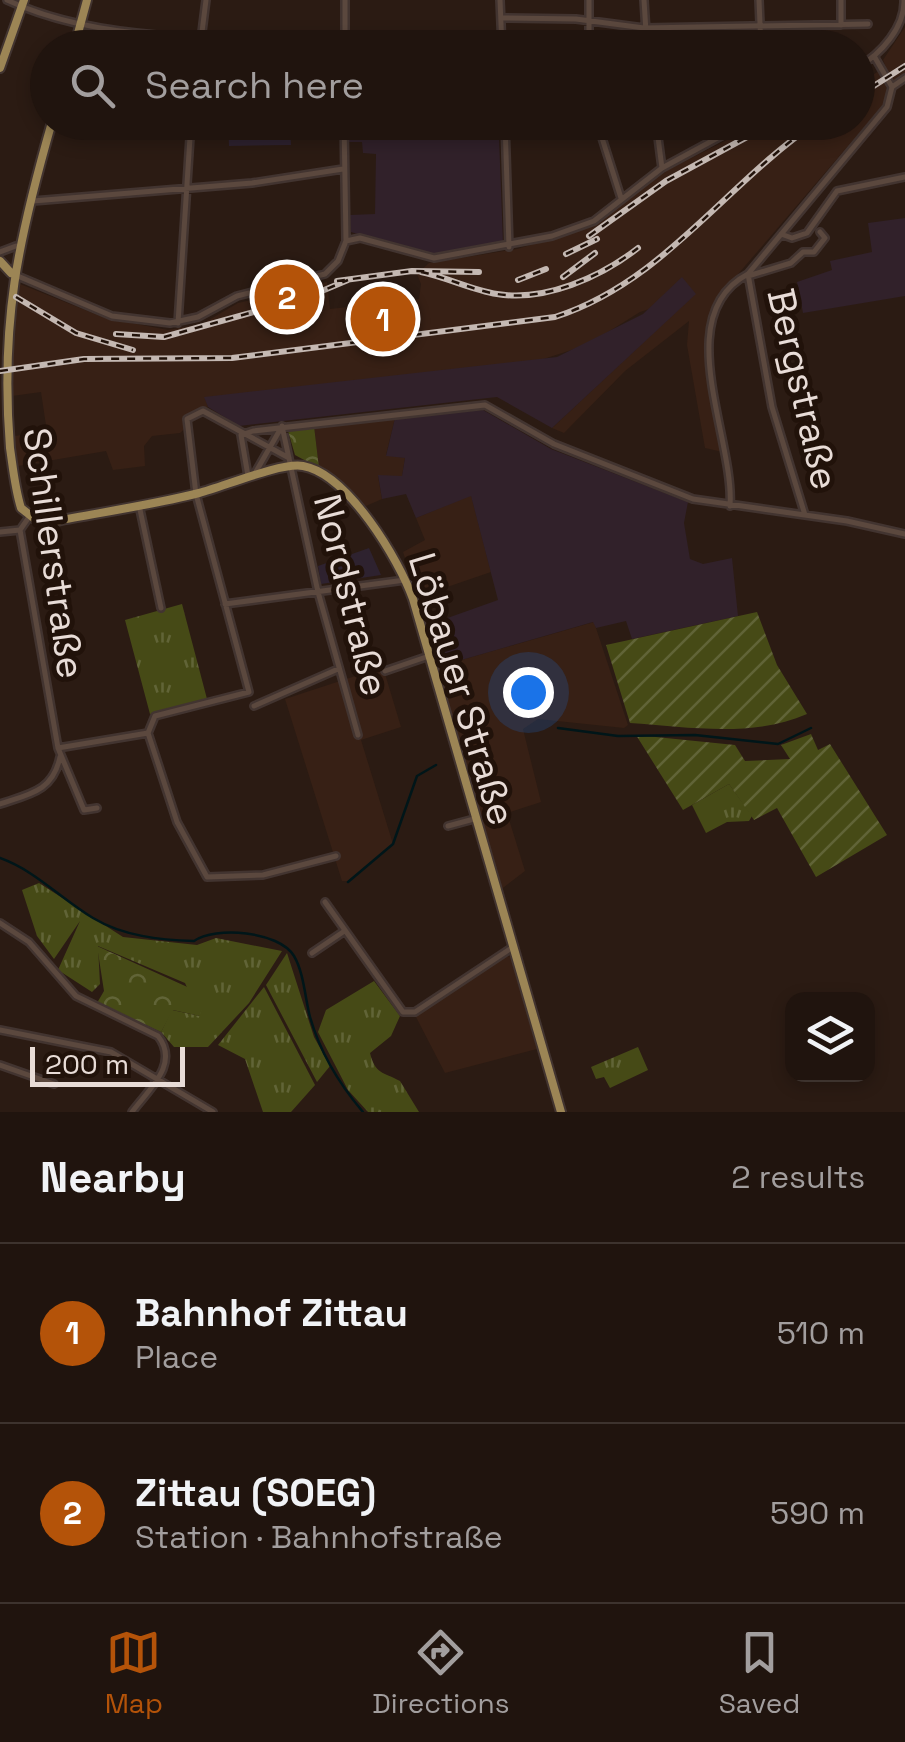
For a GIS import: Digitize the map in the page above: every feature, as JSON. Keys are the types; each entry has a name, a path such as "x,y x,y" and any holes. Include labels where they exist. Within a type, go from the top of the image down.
{"main road":[{"path":"78,30 86,0"},
{"path":"0,68 22,3"},
{"name":"Schillerstraße","path":"29,517 18,502 6,421 1,331 16,246 47,140"},
{"path":"0,261 10,272"},
{"path":"29,517 56,521 196,494 290,463"},
{"name":"Löbauer Straße","path":"290,463 311,470 355,504 381,534 406,580 561,1112"}],"street":[{"path":"7,0 80,24 132,30"},
{"path":"202,30 206,0"},
{"path":"345,0 345,30"},
{"path":"500,0 501,30"},
{"path":"588,30 589,0"},
{"path":"644,0 644,28"},
{"path":"758,0 758,28"},
{"path":"841,0 841,24"},
{"path":"875,55 901,22 904,0"},
{"path":"501,18 644,28 868,24"},
{"path":"875,58 892,87 905,78"},
{"name":"Bergstraße","path":"875,121 887,107 892,87"},
{"path":"178,323 189,140"},
{"path":"10,272 112,316 178,323 198,317 236,296 325,274 338,261 346,240 344,140"},
{"path":"506,140 509,247"},
{"path":"603,140 622,198"},
{"path":"658,140 662,168"},
{"path":"346,240 360,238 431,258 509,247 580,227 662,168 714,140"},
{"name":"Bergstraße","path":"804,515 772,407 748,275 859,140"},
{"path":"29,201 184,190 343,169"},
{"path":"781,234 792,238 807,233 837,191 905,177"},
{"path":"730,506 732,488 709,367 708,337 722,297 748,275 791,264 804,252 814,252 824,238 820,232"},
{"path":"0,252 16,246"},
{"path":"251,479 241,434 282,426 486,406 542,439 626,475 730,506 905,534"},
{"name":"Löbauer Straße","path":"196,494 186,436 189,416 204,411 290,463"},
{"path":"251,479 282,426"},
{"name":"Nordstraße","path":"282,426 318,592 358,735"},
{"path":"196,494 249,692 155,716 148,733 177,822 207,876 263,874 336,856"},
{"path":"139,505 161,608"},
{"name":"Schillerstraße","path":"29,517 20,530 60,758 84,810 98,808"},
{"path":"0,532 20,530"},
{"path":"224,604 406,580"},
{"path":"385,671 429,656"},
{"path":"254,706 338,669"},
{"path":"58,748 148,733"},
{"path":"0,804 45,788 56,775 60,758"},
{"path":"448,826 474,819"},
{"path":"324,902 400,1010 409,1013 514,946"},
{"path":"0,922 29,942 76,996 158,1036 168,1053 158,1078 132,1112"},
{"path":"312,953 343,932"},
{"path":"0,1031 111,1052 213,1112"},
{"path":"0,1065 54,1084"}],"shaded area":[{"path":"905,27 905,73 892,82 883,60"},
{"path":"879,71 887,84 884,104 875,114 875,73"},
{"path":"229,140 291,140 291,145 229,146"},
{"path":"499,140 503,243 425,255 351,232 350,215 375,214 376,154 363,153 362,142 349,142"},
{"path":"727,140 853,140 721,294 710,317 707,367 727,453 705,448 687,345 689,321 625,371 564,433 552,428 695,294 640,312 587,345 531,363 205,398 208,407 180,433 152,436 144,446 145,466 113,470 106,451 18,466 14,436 47,432 41,392 12,396 11,314 20,284 105,318 168,330 202,324 238,303 327,282 330,309 419,299 421,284 417,274 429,263 517,249 587,228 668,170"},
{"path":"905,218 905,296 803,313 797,282 832,270 830,261 872,252 868,223"},
{"path":"682,277 696,294 552,428 497,397 239,426 208,407 204,397 557,357 643,314"},
{"path":"483,410 551,449 688,502 684,523 690,559 703,564 732,558 738,616 632,639 626,621 596,628 593,622 437,667 425,626 498,600 471,496 416,518 406,494 382,499 378,475 402,476 405,458 386,456 395,418"},
{"path":"395,418 386,455 405,458 402,476 378,476 382,499 366,506 319,468 314,426"},
{"path":"471,495 491,572 418,597 403,552 425,540 416,518"},
{"path":"369,548 381,575 321,584 318,566"},
{"path":"594,622 628,725 624,728 538,719 523,729 541,802 507,813 525,871 499,891 437,667"},
{"path":"383,667 401,727 361,740 393,844 348,881 342,881 285,699"},
{"path":"502,955 511,957 537,1049 445,1073 416,1017"}],"green space":[{"path":"314,426 319,468 295,455 288,431"},
{"path":"182,604 207,699 150,714 125,620"},
{"path":"757,612 777,665 807,714 743,728 630,723 606,645"},
{"path":"811,734 818,750 830,744 887,835 816,877 777,808 754,820 729,784 683,810 636,735 735,745 745,761 790,759 781,745"},
{"path":"729,784 752,816 749,821 727,822 706,833 692,805"},
{"path":"39,883 123,937 197,945 216,938 282,951 249,1003 208,1047 174,1047 161,1032 172,1010 200,1016 185,983 98,946 100,984 92,992 58,970 80,921 54,959 37,936 22,890"},
{"path":"97,946 205,995 200,1016 173,1010 161,1032 97,1003 104,991"},
{"path":"287,953 314,1037 330,1066 317,1082 266,985"},
{"path":"374,981 400,1016 391,1036 370,1053 372,1060 380,1072 400,1081 419,1112 368,1112 348,1090 318,1032 326,1010"},
{"path":"264,987 315,1085 291,1112 263,1112 245,1059 218,1045"},
{"path":"638,1047 648,1070 610,1088 604,1077 596,1079 591,1067"}],"waterway":[{"path":"558,728 618,736 695,735 778,744 811,728"},
{"path":"348,882 393,844 417,776 436,765"},
{"path":"0,858 25,870 93,918 129,933 194,941 216,934 246,934 261,936 286,948 300,970 310,1017 325,1055 363,1112"}],"railway":[{"path":"875,85 905,66"},
{"path":"589,236 666,181 741,140"},
{"path":"0,371 84,359 232,358 555,317 594,301 662,256 793,140"},
{"path":"566,254 597,239"},
{"path":"421,272 497,294 534,294 572,285 607,269 638,248"},
{"path":"563,277 595,253"},
{"path":"518,280 546,269"},
{"path":"337,281 412,271 479,272"},
{"path":"298,301 348,280"},
{"path":"16,297 76,333 133,350"},
{"path":"116,334 164,337 307,297"}],"place":[{"name":"Zittau (SOEG)","path":"287,297"},
{"name":"Bahnhof Zittau","path":"383,319"}]}
